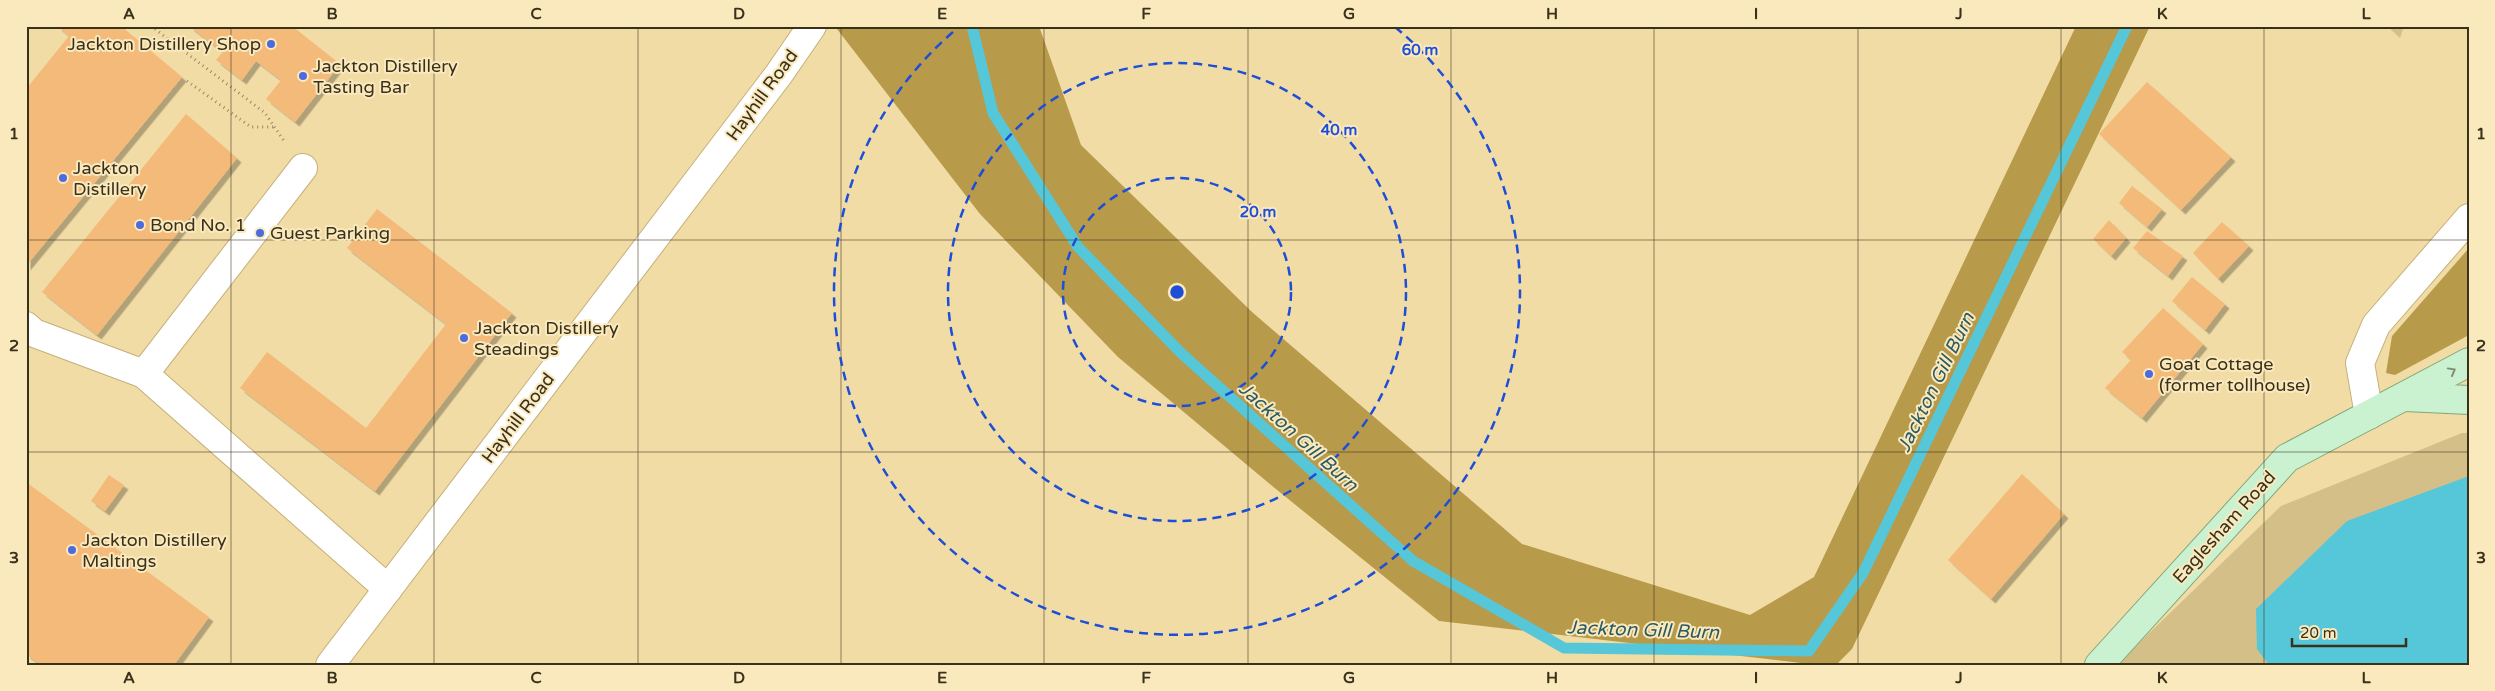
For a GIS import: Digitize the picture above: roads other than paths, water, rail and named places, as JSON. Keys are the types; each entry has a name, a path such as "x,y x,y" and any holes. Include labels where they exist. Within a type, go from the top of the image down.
{"main road":[{"name":"Eaglesham Road","path":"2099,665 2287,458 2469,362"},
{"path":"2404,397 2469,400"}],"street":[{"name":"Hayhill Road","path":"330,665 779,74 812,26"},
{"path":"144,374 303,168"},
{"path":"2369,415 2360,363 2376,325 2469,218"},
{"path":"26,326 34,333 144,374 388,589"}],"water":[{"path":"2469,476 2469,665 2269,665 2257,649 2256,609 2347,521"}],"waterway":[{"name":"Jackton Gill Burn","path":"972,26 993,113 1078,247 1181,353 1413,561 1564,648 1809,651 1863,573 2127,26"}],"place":[{"name":"Jackton Distillery Shop","path":"271,44"},
{"name":"Jackton Distillery Tasting Bar","path":"303,76"},
{"name":"Jackton Distillery","path":"63,178"},
{"name":"Bond No. 1","path":"140,225"},
{"name":"Guest Parking","path":"260,233"},
{"name":"Jackton Distillery Steadings","path":"464,338"},
{"name":"Goat Cottage (former tollhouse)","path":"2149,374"},
{"name":"Jackton Distillery Maltings","path":"72,550"}]}
